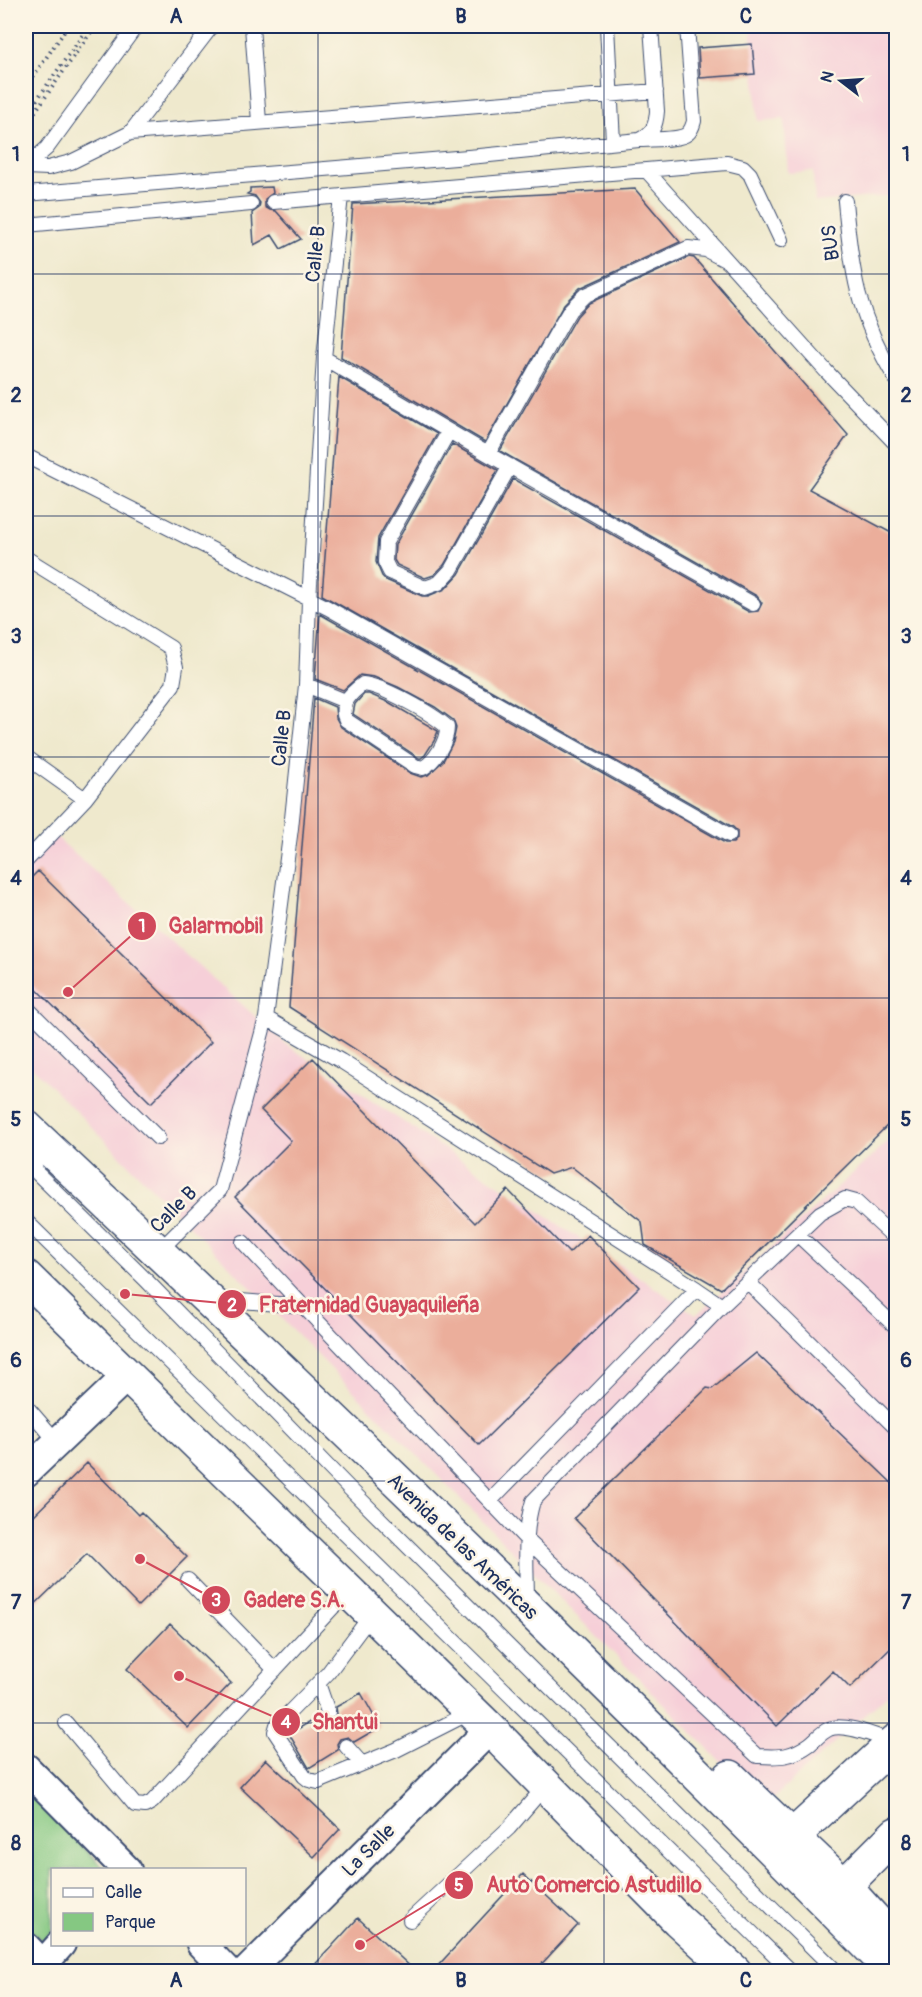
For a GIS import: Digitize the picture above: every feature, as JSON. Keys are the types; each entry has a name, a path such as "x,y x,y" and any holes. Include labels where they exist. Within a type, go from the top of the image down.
{"main road":[{"name":"Avenida de las Américas","path":"26,1129 158,1252 609,1686 788,1847 894,1971"},
{"path":"26,1277 546,1785 678,1920 712,1959 735,1971"},
{"path":"895,1939 844,1886 788,1847 896,1742"},
{"path":"844,1886 897,1834"}],"street":[{"path":"26,1472 127,1376"},
{"name":"La Salle","path":"246,1971 480,1721"},
{"path":"26,1768 126,1868"},
{"path":"203,1946 228,1971"}],"lane":[{"path":"26,159 47,148 136,26"},
{"path":"130,133 212,26"},
{"path":"252,26 259,122"},
{"path":"607,26 613,142"},
{"path":"639,140 652,131 656,124 651,26"},
{"path":"26,194 480,156 687,135 694,121 687,26"},
{"path":"26,167 48,168 71,162 130,133 656,91"},
{"path":"273,202 727,163 743,167 750,174 781,240"},
{"path":"646,170 826,371 897,444"},
{"name":"Calle B","path":"158,1252 220,1190 266,1018 291,828 306,685 324,358 341,196"},
{"name":"BUS","path":"845,201 849,250 856,287 867,324 882,356 897,379"},
{"path":"26,225 251,204"},
{"path":"488,454 570,310 584,296 599,287 688,248 706,250 725,260"},
{"path":"324,358 753,604"},
{"path":"449,431 386,542 385,562 390,572 425,588 439,583 451,570 510,466"},
{"path":"26,456 328,608 729,835"},
{"path":"26,558 171,648 176,667 173,685 85,799 26,861"},
{"path":"363,684 372,684 440,721 447,727 447,736 430,764 423,768 415,766 346,720 343,713 345,701 363,684"},
{"path":"306,685 345,701"},
{"path":"26,757 85,799"},
{"path":"26,1007 158,1138"},
{"path":"266,1018 341,1061 722,1306"},
{"name":"Avenida de las Américas","path":"26,1129 37,1173 146,1280 348,1487 837,1971"},
{"path":"527,1607 526,1539 533,1501 722,1306 820,1213 845,1199 856,1202 897,1239"},
{"path":"26,1221 792,1971"},
{"path":"798,1235 897,1327"},
{"path":"243,1242 526,1539 757,1756 787,1757 807,1746 829,1729 840,1727 896,1742"},
{"path":"748,1282 897,1428"},
{"path":"490,1501 697,1289"},
{"path":"206,1298 303,1306"},
{"path":"26,1406 57,1442"},
{"path":"188,1580 275,1670"},
{"path":"66,1723 135,1805 145,1806 152,1802 348,1591"},
{"path":"372,1614 328,1673 281,1720 275,1732 304,1776 318,1782 396,1750 480,1721"},
{"path":"318,1683 328,1712"},
{"path":"346,1746 362,1764"},
{"path":"410,1920 509,1828 546,1785"}],"path":[{"path":"26,87 68,26"},
{"path":"82,26 91,32 32,116 26,113 89,26"}],"shaded area":[{"path":"751,26 896,26 896,195 815,202 813,171 788,173 784,119 758,121"},
{"path":"54,835 287,1045 696,1315 892,1138 896,1143 896,1686 765,1806 26,1061 26,862"}],"green space":[{"path":"26,1789 104,1868 51,1868 51,1932 42,1942 26,1925"}],"building":[{"path":"752,44 755,74 700,78 698,48"},
{"path":"272,187 273,193 265,199 265,207 276,211 301,239 281,249 272,235 254,245 252,213 259,208 260,203 255,196 247,194 250,188"},
{"path":"635,189 680,242 580,288 564,304 485,442 341,357 353,204"},
{"path":"689,257 694,258 848,435 809,489 897,536 897,1116 721,1289 645,1245 642,1222 572,1167 550,1174 289,1007 314,698 335,707 336,718 341,727 410,773 421,777 428,775 443,761 453,742 456,728 453,720 435,707 374,677 360,675 343,690 315,679 320,614 725,843 733,843 737,839 737,831 733,827 322,595 339,377 437,434 378,538 376,562 386,580 422,596 445,589 459,574 513,479 749,612 758,611 762,603 757,596 500,451 577,316 589,303"},
{"path":"452,444 498,470 444,565 434,575 425,578 397,565 394,560 395,545"},
{"path":"364,694 390,703 438,731 425,755 419,758 353,714 355,704"},
{"path":"38,871 211,1042 151,1103 26,979 26,883"},
{"path":"313,1058 475,1223 508,1190 569,1253 588,1235 639,1287 479,1445 235,1197 291,1141 261,1110"},
{"path":"756,1353 897,1488 897,1642 850,1688 833,1671 777,1726 574,1518 707,1388 712,1389"},
{"path":"87,1463 138,1515 141,1512 187,1557 138,1606 87,1554 26,1613 26,1523"},
{"path":"170,1624 231,1683 188,1728 127,1669"},
{"path":"361,1693 380,1727 354,1742 348,1737 340,1739 337,1744 338,1750 309,1768 289,1734 320,1716 326,1721 331,1720 337,1714 336,1707"},
{"path":"266,1759 340,1829 314,1857 240,1787"},
{"path":"523,1874 578,1925 535,1971 433,1971"},
{"path":"358,1918 415,1971 309,1971"}],"place":[{"name":"Galarmobil","path":"68,992"},
{"name":"Fraternidad Guayaquileña","path":"125,1294"},
{"name":"Gadere S.A.","path":"140,1559"},
{"name":"Shantui","path":"179,1676"},
{"name":"Auto Comercio Astudillo","path":"360,1945"}]}
